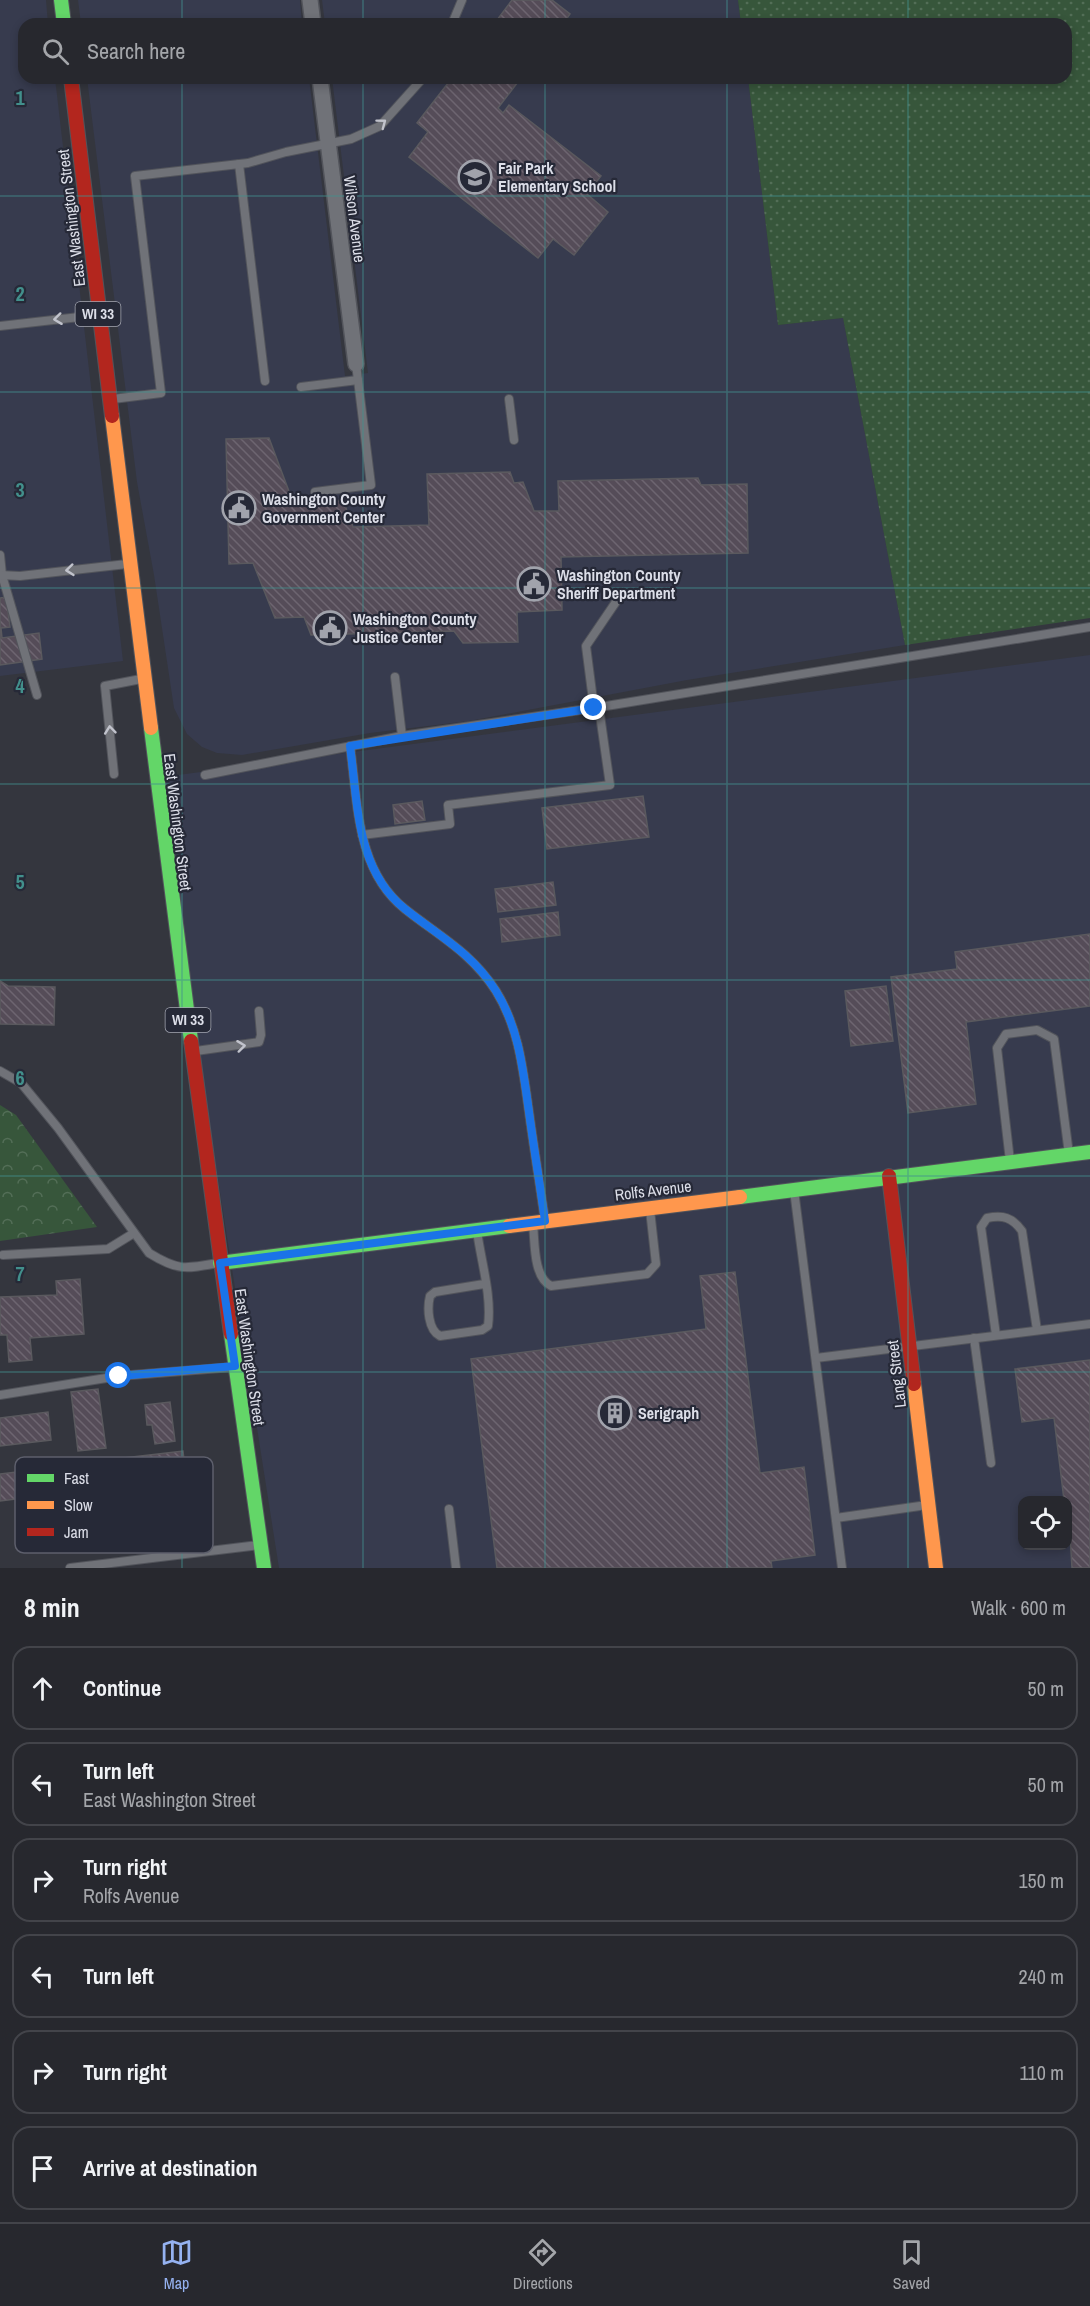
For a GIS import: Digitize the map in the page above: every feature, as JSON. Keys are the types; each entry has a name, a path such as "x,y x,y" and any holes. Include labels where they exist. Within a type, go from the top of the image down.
{"main road":[{"path":"62,0 64,18"},
{"name":"East Washington Street","path":"72,84 128,564 220,1263 264,1568"},
{"name":"Rolfs Avenue","path":"220,1263 1090,1152"},
{"name":"Lang Street","path":"889,1176 936,1568"}],"street":[{"path":"310,0 312,18"},
{"name":"Wilson Avenue","path":"321,84 356,364"}],"lane":[{"path":"454,18 462,0"},
{"path":"108,400 161,393 135,176 239,164 351,139 380,126 418,84"},
{"path":"239,164 265,381"},
{"path":"0,326 98,314"},
{"path":"315,492 371,485 356,364"},
{"path":"301,387 358,380"},
{"path":"509,399 514,440"},
{"path":"0,555 1,575 37,695"},
{"path":"1,575 128,564"},
{"path":"362,834 450,824 448,805 610,785 586,646 622,594"},
{"path":"205,775 402,736 597,708 1090,627"},
{"path":"395,677 402,736"},
{"path":"114,774 105,686 143,679"},
{"path":"350,746 364,850 375,874 393,898 404,908 445,936 474,962 506,1009 520,1051 539,1221 540,1273 544,1283 551,1286 652,1271 656,1264 650,1207"},
{"path":"192,1051 259,1042 261,1035 259,1011"},
{"path":"1010,1161 997,1048 1006,1034 1037,1030 1054,1038 1069,1154"},
{"path":"0,1071 21,1083 58,1128 149,1253 169,1266 188,1268 220,1263"},
{"path":"794,1188 842,1568"},
{"path":"996,1335 981,1227 987,1218 1001,1216 1015,1221 1022,1231 1037,1330"},
{"path":"477,1230 484,1284 488,1326 482,1330 440,1336 435,1333 432,1326 430,1296 435,1292 484,1284"},
{"path":"3,1255 108,1249 134,1233"},
{"path":"816,1358 1090,1324"},
{"path":"974,1338 990,1463"},
{"path":"0,1395 119,1376 235,1366"},
{"path":"836,1518 928,1504"},
{"path":"449,1509 456,1568"},
{"path":"213,1551 260,1545"},
{"path":"70,1568 194,1553"}],"shaded area":[{"path":"0,0 46,0 48,18 18,18 18,84 56,84 123,661 0,676"},
{"path":"78,0 300,0 302,18 80,18"},
{"path":"322,0 738,0 740,18 324,18"},
{"path":"88,84 310,84 345,376 368,373 333,84 749,84 778,325 843,318 905,645 687,680 469,721 370,733 242,755 217,753 202,747 187,734 174,708 137,482"},
{"path":"1090,655 1090,1568 279,1568 155,778"}],"green space":[{"path":"738,0 1090,0 1090,618 905,645 843,318 778,325 749,84 1072,84 1072,18 740,18"},
{"path":"0,1105 16,1115 97,1227 0,1241"}],"building":[{"path":"512,0 552,0 570,14 567,18 498,18"},
{"path":"447,84 516,84 498,108 503,113 509,105 601,176 587,194 608,212 574,255 553,239 538,258 409,157 428,132 417,123"},
{"path":"269,438 293,502 343,500 353,527 429,525 427,474 510,472 514,483 523,482 534,511 559,511 558,481 698,478 701,485 747,484 748,553 561,557 562,610 517,612 518,642 463,643 454,631 311,635 304,617 275,618 253,563 229,564 226,439"},
{"path":"6,597 10,627 1,628 2,638 39,633 42,659 0,665 0,598"},
{"path":"643,796 649,837 547,849 542,808"},
{"path":"422,801 425,820 395,824 393,805"},
{"path":"553,882 556,905 498,912 495,889"},
{"path":"558,912 560,935 502,942 500,919"},
{"path":"1090,934 1090,1006 966,1022 976,1104 908,1113 891,977 957,969 955,952"},
{"path":"0,981 8,986 55,987 54,1025 0,1024"},
{"path":"886,986 893,1041 851,1046 845,991"},
{"name":"Serigraph","path":"735,1272 760,1473 804,1467 815,1555 771,1561 772,1568 497,1568 471,1359 706,1329 700,1276"},
{"path":"80,1279 84,1334 30,1338 32,1360 9,1362 7,1335 0,1335 0,1297 57,1295 56,1281"},
{"path":"1090,1360 1090,1568 1072,1568 1072,1496 1064,1496 1054,1418 1022,1422 1015,1369"},
{"path":"98,1389 106,1448 78,1451 71,1392"},
{"path":"170,1402 175,1441 155,1444 152,1425 147,1425 145,1405"},
{"path":"48,1412 51,1440 0,1446 0,1418"},
{"path":"183,1451 184,1457 132,1457"},
{"path":"15,1472 15,1499 0,1501 0,1474"}],"traffic: fast":[{"path":"61,0 63,18"},
{"path":"151,728 191,1041"},
{"path":"740,1197 1090,1152"},
{"path":"220,1263 509,1226"},
{"path":"231,1334 264,1568"}],"traffic: slow":[{"path":"112,416 151,728"},
{"path":"509,1226 740,1197"},
{"path":"914,1384 936,1568"}],"traffic: jam":[{"path":"72,84 112,416"},
{"path":"191,1041 231,1334"},
{"path":"889,1176 914,1384"}],"place":[{"name":"Fair Park Elementary School","path":"475,177"},
{"name":"Washington County Government Center","path":"239,508"},
{"name":"Washington County Sheriff Department","path":"534,584"},
{"name":"Washington County Justice Center","path":"330,628"},
{"name":"Serigraph","path":"615,1413"}],"route":[{"path":"119,1376 235,1366 220,1263 545,1221 516,1033 495,989 474,962 445,936 404,908 393,898 375,874 364,850 350,746 402,736 594,708"}]}
